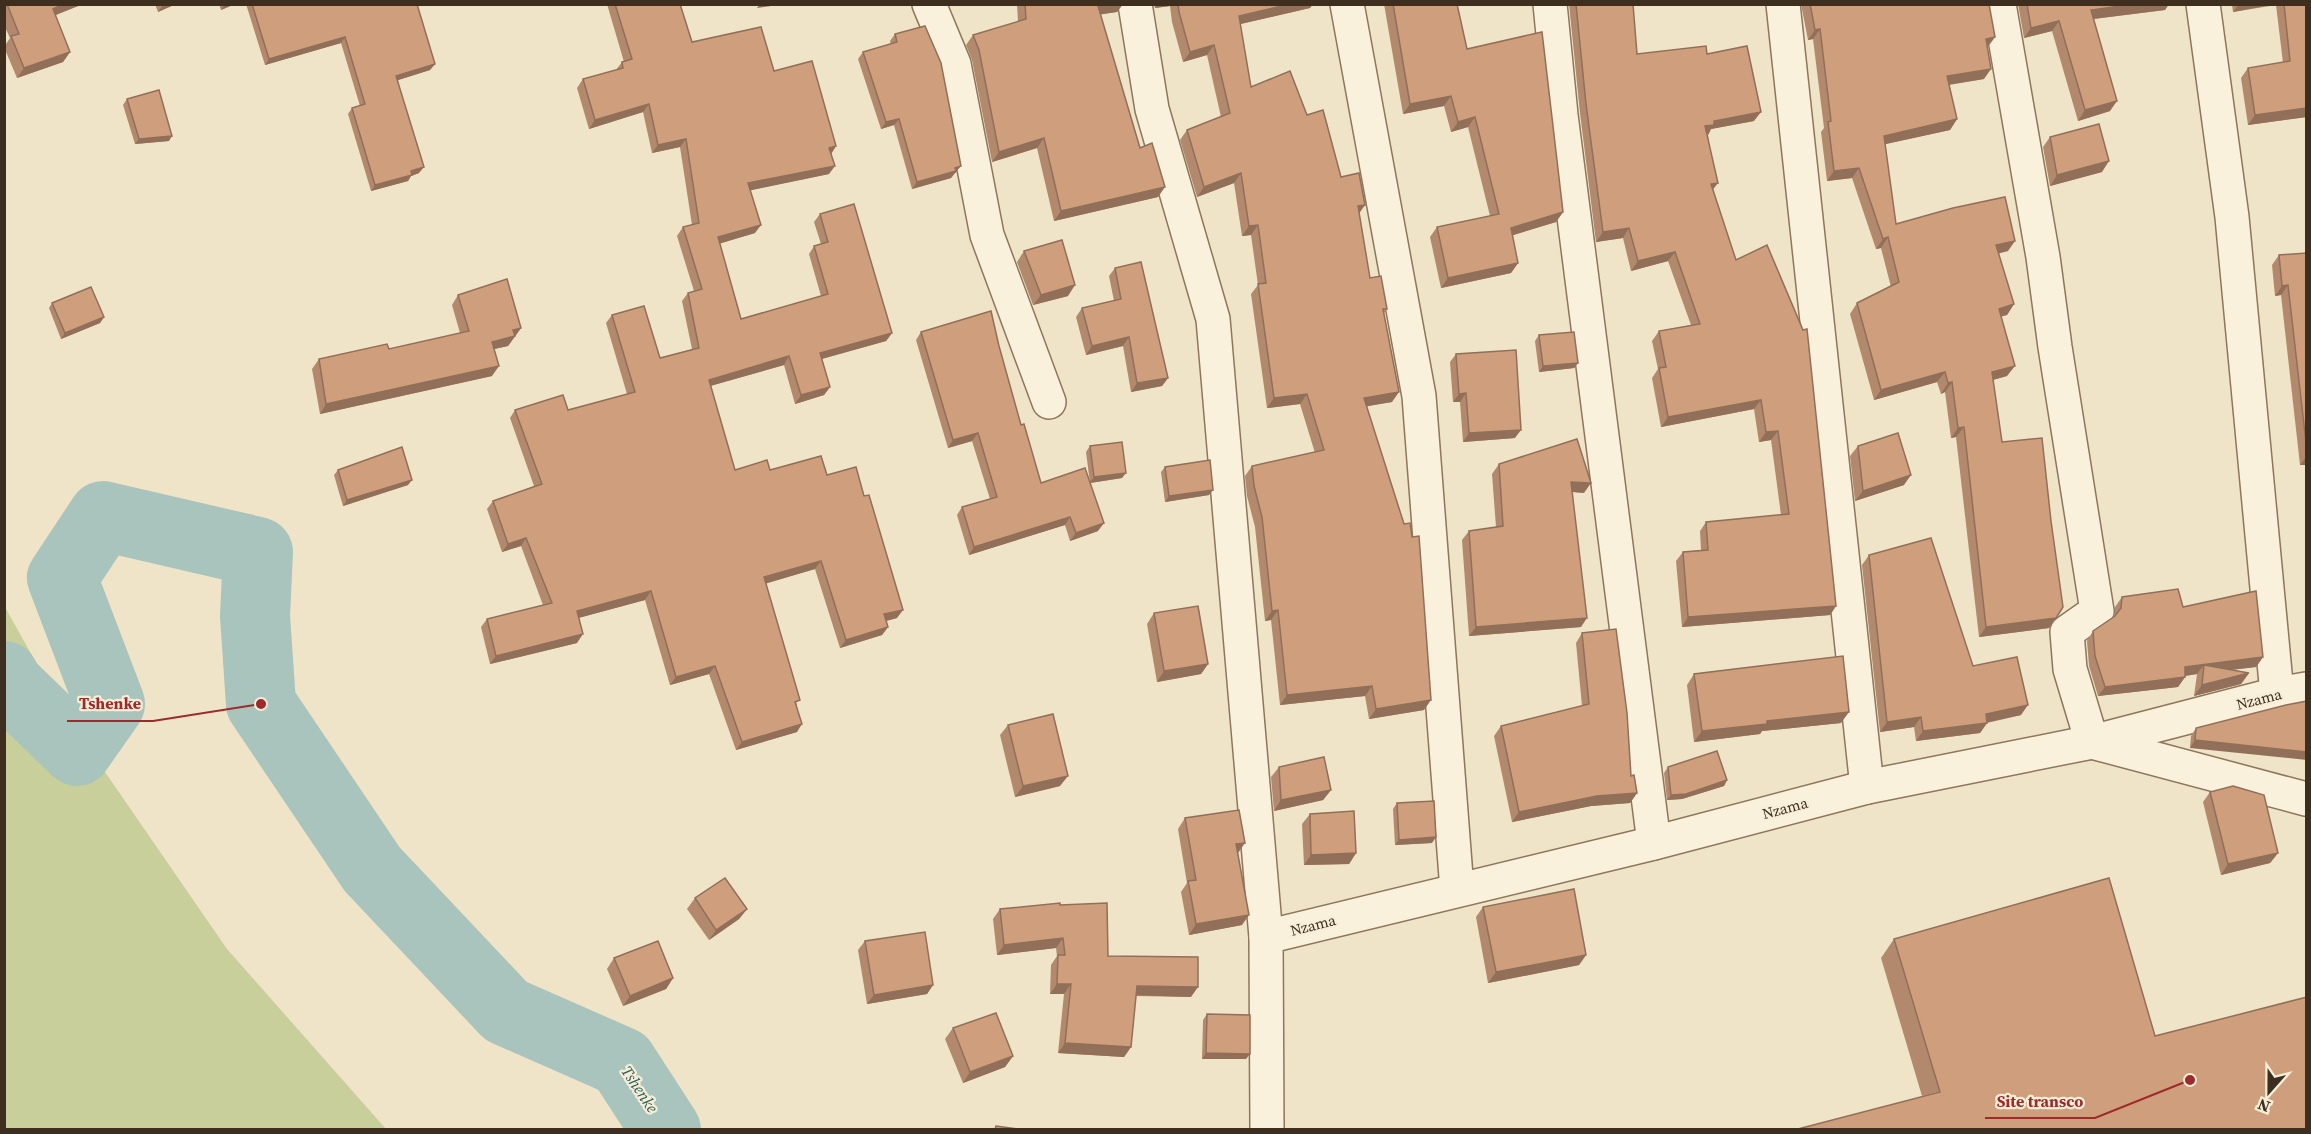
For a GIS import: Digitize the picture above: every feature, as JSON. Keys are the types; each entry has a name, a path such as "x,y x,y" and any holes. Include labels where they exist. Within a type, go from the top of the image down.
{"street":[{"path":"929,4 954,64 987,235 1048,402"},
{"path":"1135,4 1152,109 1213,318 1266,937 1267,1130"},
{"path":"1347,4 1419,396 1457,890"},
{"path":"1550,4 1561,115 1654,843"},
{"path":"1783,4 1867,787"},
{"path":"2000,4 2043,257 2055,348 2097,611 2067,632 2070,669 2092,742 2307,799"},
{"path":"2203,4 2292,691"},
{"name":"Nzama","path":"1266,937 1654,843 1867,787 2092,742 2292,691"}],"green space":[{"path":"5,607 63,711 227,949 386,1129 5,1129"}],"building":[{"path":"7,4 64,4 53,9 70,52 24,68 11,36 19,34"},
{"path":"252,4 417,4 435,64 396,76 424,167 411,171 412,175 375,185 352,108 365,104 345,37 269,59"},
{"path":"615,4 680,4 692,42 761,27 774,71 812,61 836,146 829,148 835,166 748,183 761,225 718,237 741,319 828,294 814,246 828,242 820,214 854,204 892,333 820,353 830,387 801,395 789,356 709,380 735,470 767,460 770,470 821,456 827,475 856,467 864,496 869,495 903,610 884,614 888,627 846,640 821,561 764,577 800,700 795,702 802,724 742,742 715,666 676,677 651,591 577,611 583,634 496,656 487,619 552,603 526,538 508,544 493,501 542,484 515,410 563,395 568,410 635,392 612,315 644,306 660,358 699,348 688,293 702,289 683,227 699,223 686,139 658,145 649,104 595,120 583,79 623,68 622,62 632,59"},
{"path":"1025,4 1107,4 1098,6 1140,148 1152,143 1165,187 1061,211 1044,138 999,152 979,50 973,35 1026,19"},
{"path":"1178,4 1290,4 1239,16 1251,87 1290,71 1307,115 1323,110 1341,177 1359,173 1365,205 1358,206 1370,278 1381,276 1387,309 1383,309 1399,392 1364,398 1404,524 1410,523 1412,537 1419,536 1431,700 1376,709 1372,686 1287,695 1278,610 1272,611 1262,517 1254,486 1252,466 1324,450 1307,394 1274,398 1258,284 1266,283 1258,225 1249,226 1241,173 1204,187 1187,130 1230,113 1214,45 1190,52"},
{"path":"1393,4 1457,4 1467,49 1542,32 1563,212 1511,228 1518,263 1448,278 1437,227 1499,214 1475,117 1458,122 1451,96 1410,104"},
{"path":"1576,4 1633,4 1637,54 1706,46 1707,54 1747,46 1761,112 1714,121 1714,125 1705,126 1718,183 1711,184 1736,260 1767,245 1803,330 1807,329 1836,606 1688,617 1683,552 1708,550 1706,522 1789,514 1778,431 1766,432 1761,400 1668,417 1659,368 1666,367 1659,331 1700,324 1675,252 1638,261 1629,228 1603,232 1586,104"},
{"path":"1810,4 1989,4 1995,37 1986,39 1991,69 1947,76 1957,119 1884,136 1896,224 1953,208 2005,197 2015,241 1996,245 2014,304 1999,309 2015,366 1992,372 2002,442 2042,438 2063,607 2056,618 1986,627 1964,427 1958,428 1952,382 1948,383 1945,372 1881,390 1857,303 1899,282 1888,237 1883,239 1859,168 1834,171 1828,122 1831,121 1820,29 1815,30"},
{"path":"2027,4 2134,4 2091,10 2117,101 2085,110 2059,21 2031,28"},
{"path":"2284,4 2307,4 2307,108 2255,115 2248,68 2290,61"},
{"path":"925,26 941,63 961,166 955,168 956,171 917,182 899,119 886,122 863,52 897,42 895,34"},
{"path":"159,90 172,136 139,139 127,99"},
{"path":"2099,124 2109,161 2057,175 2050,137"},
{"path":"1062,240 1075,285 1041,295 1024,251"},
{"path":"2307,253 2307,451 2288,285 2282,286 2279,255"},
{"path":"1141,262 1168,378 1137,383 1129,337 1092,346 1082,308 1121,299 1115,268"},
{"path":"507,279 521,328 513,330 515,336 492,342 499,366 326,404 319,359 387,344 389,349 469,331 458,295"},
{"path":"91,287 104,317 65,333 52,303"},
{"path":"991,311 1021,425 1024,424 1041,483 1085,468 1104,523 1076,533 1070,517 974,547 962,507 997,497 978,433 953,440 921,332"},
{"path":"1574,332 1578,363 1543,366 1539,335"},
{"path":"1516,350 1521,430 1469,433 1466,393 1459,394 1456,354"},
{"path":"1898,433 1911,475 1863,491 1858,446"},
{"path":"1577,439 1591,483 1571,482 1587,618 1476,627 1469,531 1503,526 1499,464"},
{"path":"1122,442 1126,473 1094,477 1090,446"},
{"path":"402,447 412,480 347,500 338,470"},
{"path":"1210,460 1213,490 1169,496 1165,467"},
{"path":"1931,538 1973,666 2017,657 2028,705 1986,714 1987,723 1923,731 1921,717 1887,722 1869,555"},
{"path":"2178,589 2183,607 2256,591 2263,657 2185,667 2185,677 2105,687 2095,656 2093,631 2115,616 2121,608 2122,597"},
{"path":"1198,606 1208,664 1164,671 1154,613"},
{"path":"1616,629 1627,713 1631,776 1634,775 1637,793 1597,796 1519,812 1501,726 1589,704 1582,633"},
{"path":"1843,656 1849,712 1702,731 1694,674"},
{"path":"2204,665 2249,673 2202,685"},
{"path":"2307,701 2307,752 2195,740 2196,728"},
{"path":"1053,714 1068,776 1023,786 1008,725"},
{"path":"1717,751 1727,780 1686,794 1671,795 1668,767"},
{"path":"1324,757 1331,790 1281,800 1279,767"},
{"path":"2233,786 2264,795 2278,853 2228,864 2210,792"},
{"path":"1434,801 1436,837 1399,840 1397,803"},
{"path":"1239,810 1245,843 1236,844 1249,915 1196,924 1188,881 1196,880 1185,818"},
{"path":"1354,811 1356,853 1311,855 1310,814"},
{"path":"725,878 747,909 716,930 695,898"},
{"path":"2109,878 2155,1036 2307,997 2307,1130 1794,1130 1940,1092 1894,939"},
{"path":"1574,889 1586,955 1496,972 1483,907"},
{"path":"1060,903 1060,905 1107,903 1108,956 1198,957 1198,987 1137,986 1131,1047 1065,1043 1071,984 1057,984 1058,955 1065,955 1063,938 1004,945 1000,909"},
{"path":"925,932 933,985 874,995 865,941"},
{"path":"658,941 673,978 630,996 614,958"},
{"path":"996,1013 1013,1056 970,1072 953,1028"},
{"path":"1207,1014 1250,1015 1250,1054 1206,1053"},
{"path":"996,1126 1025,1130 995,1130"}],"waterway":[{"name":"Tshenke","path":"4,676 8,684 77,751 110,704 62,578 103,516 258,552 255,616 261,704 372,869 506,1011 622,1062 666,1130"}],"place":[{"name":"Tshenke","path":"261,704"},
{"name":"Site transco","path":"2190,1080"}]}
